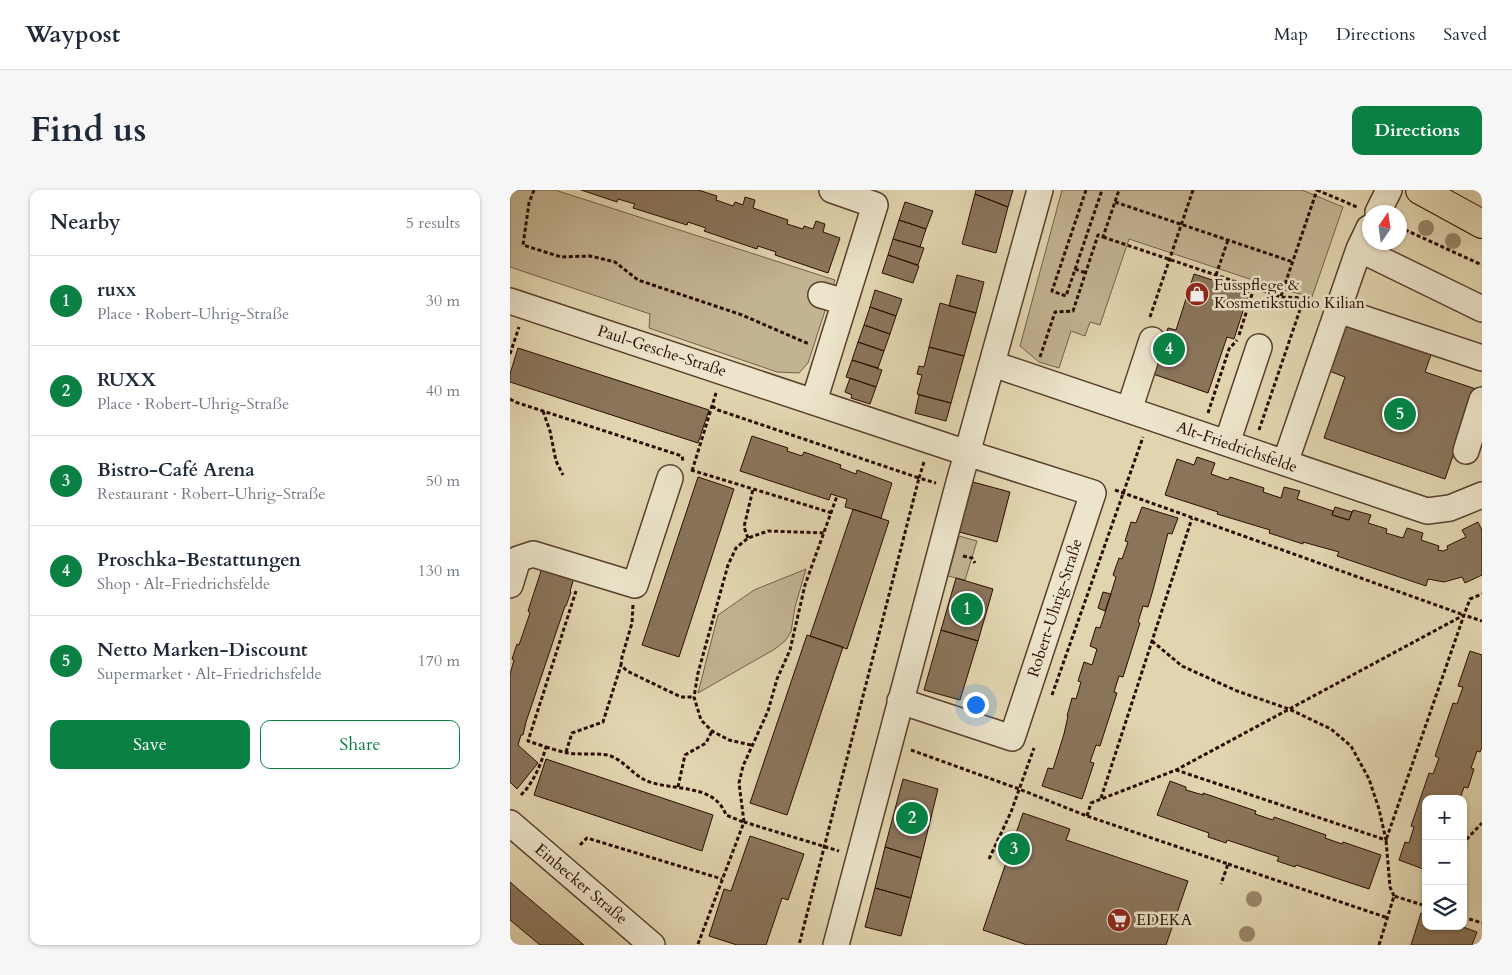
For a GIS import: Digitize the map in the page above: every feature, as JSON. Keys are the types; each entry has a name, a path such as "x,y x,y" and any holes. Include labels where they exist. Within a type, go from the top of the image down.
{"main road":[{"path":"1420,190 1482,224"},
{"path":"1430,190 1482,207"}],"street":[{"path":"814,401 875,205 832,190"},
{"path":"836,945 967,453 1040,190"},
{"path":"1380,205 1389,190"},
{"path":"1285,463 1362,240"},
{"path":"1402,250 1482,308"},
{"path":"821,295 845,302"},
{"name":"Paul-Gesche-Straße","path":"518,304 967,453"},
{"path":"1338,310 1482,358"},
{"path":"1140,414 1135,363 1150,333"},
{"path":"1227,443 1259,347"},
{"name":"Alt-Friedrichsfelde","path":"993,364 1427,511 1450,508 1482,495"},
{"path":"1466,451 1482,400"},
{"name":"Robert-Uhrig-Straße","path":"900,701 1012,738 1094,493 967,453"},
{"path":"510,585 518,559 533,554 635,585 683,470"},
{"name":"Einbecker Straße","path":"510,824 652,945"}],"path":[{"path":"534,190 529,204 523,244 562,258 590,256 615,262 638,280 742,314 803,342 830,351"},
{"path":"1086,190 1052,292 1066,296 1102,190"},
{"path":"1103,237 1119,190"},
{"path":"1150,333 1170,260 1193,190"},
{"path":"1281,297 1316,190 1362,222"},
{"path":"1115,202 1293,262"},
{"path":"1407,230 1482,265"},
{"path":"1033,378 1055,312 1073,311 1098,236 1281,297 1304,298 1252,452"},
{"path":"1216,275 1228,240"},
{"path":"1075,269 1086,272"},
{"path":"1201,434 1230,348 1238,339 1254,288"},
{"path":"510,354 518,304"},
{"path":"510,399 682,456 683,470"},
{"path":"712,406 718,410 919,478 799,945"},
{"path":"543,411 550,431 556,461 563,475"},
{"path":"683,470 711,412"},
{"path":"1052,696 1140,414"},
{"path":"683,470 832,513"},
{"path":"748,538 744,526 753,489"},
{"path":"1128,494 1482,621"},
{"path":"698,944 744,822 739,783 743,766 768,711 777,679 790,650 805,585 838,496"},
{"path":"1101,799 1192,518"},
{"path":"752,745 730,740 712,731 701,720 694,697 698,673 728,566 736,548 748,538 768,531 825,533"},
{"path":"583,568 528,741 566,752 607,755 618,760 647,781 690,788 705,794 720,805 726,815 858,858"},
{"path":"1386,840 1470,599 1482,594"},
{"path":"1087,816 1091,803 1176,770 1464,615"},
{"path":"566,752 572,733 603,722 622,665 622,657 632,623"},
{"path":"1152,641 1182,666 1237,691 1289,709 1331,729 1352,746 1369,779 1379,809 1386,840 1390,887 1394,896 1380,945"},
{"path":"622,665 627,671 682,696 694,697"},
{"path":"678,787 685,755 706,743 712,731"},
{"path":"889,742 1020,788 1087,816 1388,918"},
{"path":"989,859 1020,788 1036,742"},
{"path":"521,795 527,789 541,764 546,747"},
{"path":"1176,770 1386,840"},
{"path":"1466,840 1482,823"},
{"path":"580,845 587,838 722,879"},
{"path":"1221,884 1228,864"},
{"path":"1394,896 1422,905"},
{"path":"1467,918 1482,923"}],"shaded area":[{"path":"510,190 555,190 835,280 808,363 799,373 777,372 649,328 650,314 510,267"},
{"path":"1062,190 1302,190 1343,207 1312,297 1277,288 1129,239 1100,325 1090,322 1085,336 1071,331 1059,368 1039,362 1020,346"},
{"path":"959,536 977,541 965,580 948,576"},
{"path":"806,569 795,607 791,632 785,641 775,649 698,693 718,615 754,590"}],"building":[{"path":"581,190 698,190 717,196 716,200 733,206 735,202 743,205 745,197 755,200 753,208 788,220 787,224 803,229 804,226 813,229 816,221 825,224 823,232 840,238 828,273 775,255 776,252 758,246 757,249 704,231 706,228 688,222 687,225 633,208 635,204 618,199 617,202"},
{"path":"976,190 1013,190 1008,207 975,194"},
{"path":"975,194 1008,207 996,253 962,244"},
{"path":"905,202 933,211 926,229 899,220"},
{"path":"899,220 926,229 920,247 893,239"},
{"path":"893,239 924,248 918,265 888,255"},
{"path":"888,255 919,266 913,283 882,273"},
{"path":"1194,274 1249,292 1234,339 1227,337 1208,393 1153,374 1168,328 1176,330"},
{"path":"957,275 984,282 976,313 949,306"},
{"path":"875,290 902,299 896,316 870,307"},
{"path":"940,303 976,313 964,356 929,347"},
{"path":"870,307 896,316 890,334 864,325"},
{"path":"1345,323 1432,352 1425,372 1476,389 1445,479 1324,438 1345,377 1329,371"},
{"path":"864,325 890,334 884,351 858,342"},
{"path":"858,342 884,351 878,368 852,360"},
{"path":"929,347 964,356 951,403 917,394 922,375 917,374 919,366 924,367"},
{"path":"518,348 709,410 698,443 510,382 510,374"},
{"path":"852,360 882,370 876,387 846,377"},
{"path":"850,378 876,387 870,404 851,398 852,395 845,392"},
{"path":"919,395 951,403 946,421 915,413"},
{"path":"752,436 788,448 787,451 802,456 804,452 841,465 840,468 856,474 857,470 892,483 881,518 845,507 847,499 831,494 829,500 740,471"},
{"path":"1197,457 1215,463 1211,474 1228,480 1230,477 1264,488 1263,492 1281,498 1284,487 1300,491 1297,499 1333,511 1332,515 1349,520 1353,510 1371,515 1368,523 1387,529 1386,533 1403,538 1407,528 1423,533 1421,540 1439,546 1438,550 1448,549 1447,546 1466,537 1462,530 1478,522 1482,530 1482,575 1465,583 1462,577 1444,582 1428,579 1426,586 1337,556 1339,552 1303,542 1303,544 1269,533 1270,530 1217,514 1218,512 1165,495 1177,459 1194,465"},
{"path":"698,477 734,489 679,657 642,645"},
{"path":"973,482 1010,492 997,542 959,532"},
{"path":"1142,507 1178,518 1172,534 1168,533 1148,607 1143,606 1138,622 1140,623 1123,677 1119,676 1114,692 1117,693 1100,746 1096,745 1090,762 1094,763 1082,799 1042,786 1048,768 1053,769 1064,734 1072,698 1076,699 1081,682 1078,681 1084,662 1092,665 1097,649 1090,646 1096,627 1100,628 1116,577 1113,575 1119,558 1122,559 1128,542 1125,541 1131,522 1136,523"},
{"path":"1335,507 1352,512 1349,520 1332,515"},
{"path":"853,509 889,521 847,649 810,636"},
{"path":"542,568 574,578 571,592 518,745 538,763 517,789 510,782 510,674 514,660 512,659 530,613 528,611"},
{"path":"956,578 993,589 978,641 941,630"},
{"path":"1103,592 1111,594 1105,611 1098,608"},
{"path":"941,630 978,641 960,700 924,690"},
{"path":"807,635 843,647 787,815 750,803"},
{"path":"1470,651 1482,655 1482,747 1480,752 1477,751 1471,768 1474,769 1468,788 1464,787 1461,795 1422,795 1422,869 1399,860 1405,842 1409,843 1414,827 1411,826 1429,773 1433,774 1439,758 1435,756 1453,703 1457,704 1463,687 1458,686"},
{"path":"546,759 713,815 702,851 534,795"},
{"path":"903,779 938,789 921,858 885,847"},
{"path":"1170,781 1186,787 1186,790 1203,795 1203,793 1256,811 1255,814 1273,820 1274,817 1326,835 1325,838 1381,855 1369,889 1296,865 1295,867 1277,861 1279,857 1227,840 1226,843 1208,837 1209,833 1157,815"},
{"path":"1023,813 1070,829 1066,840 1188,881 1166,945 1027,945 983,930"},
{"path":"750,836 804,854 788,900 782,898 766,945 737,945 709,936 724,889 731,891"},
{"path":"885,847 921,858 911,898 875,888"},
{"path":"510,882 584,945 540,945 510,920"},
{"path":"875,888 911,898 901,936 865,927"},
{"path":"1421,913 1422,930 1467,930 1467,928 1477,932 1472,945 1411,945"}],"place":[{"name":"Fusspflege & Kosmetikstudio Kilian","path":"1197,294"},
{"name":"Proschka-Bestattungen","path":"1169,349"},
{"name":"Netto Marken-Discount","path":"1400,414"},
{"name":"ruxx","path":"967,609"},
{"name":"RUXX","path":"912,818"},
{"name":"Bistro-Café Arena","path":"1014,849"},
{"name":"EDEKA","path":"1119,920"}]}
